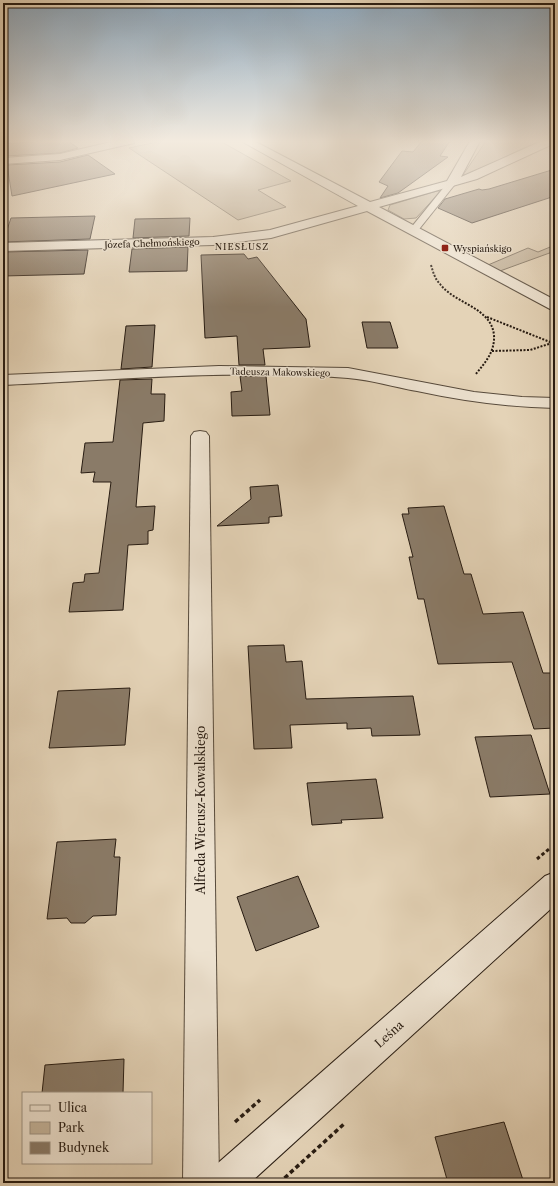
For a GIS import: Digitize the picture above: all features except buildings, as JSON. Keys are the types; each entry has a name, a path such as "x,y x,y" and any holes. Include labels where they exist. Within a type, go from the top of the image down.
{"street":[{"path":"348,196 555,306"},
{"name":"Józefa Chełmońskiego","path":"3,247 213,241 271,234 405,196"},
{"name":"Tadeusza Makowskiego","path":"3,380 225,371 293,371 350,374 485,399 527,403 555,403"},
{"name":"Alfreda Wierusz-Kowalskiego","path":"200,436 201,1183"},
{"name":"Leśna","path":"223,1183 555,886"}],"lane":[{"path":"413,230 441,196"}],"path":[{"path":"430,260 434,278 456,299 486,317 555,344"},
{"path":"469,378 488,361 494,345 493,330 486,317"},
{"path":"492,351 527,351 552,343"}],"green space":[{"path":"202,196 268,196 286,207 238,220"},
{"path":"419,196 436,196 416,218 404,219 388,210 390,205"},
{"path":"555,245 555,251 500,271 488,265 528,248 538,252"}],"place":[{"name":"Wyspiańskigo","path":"445,248"}],"district":[{"name":"NIESŁUSZ","path":"242,246"}]}
